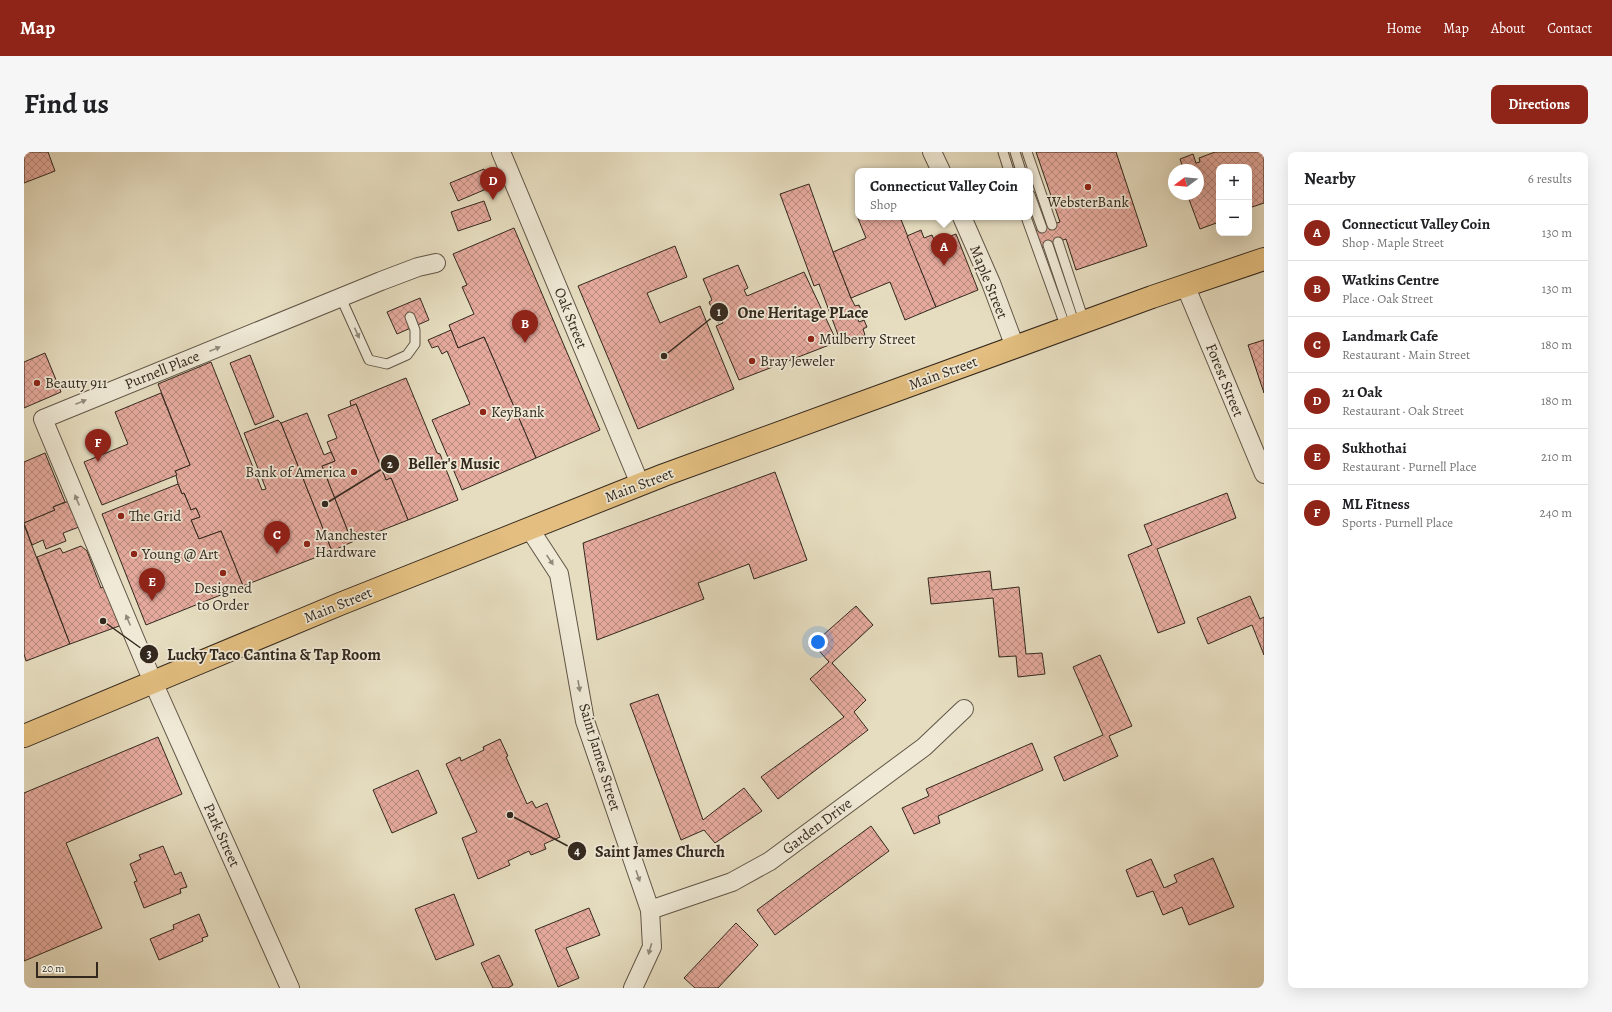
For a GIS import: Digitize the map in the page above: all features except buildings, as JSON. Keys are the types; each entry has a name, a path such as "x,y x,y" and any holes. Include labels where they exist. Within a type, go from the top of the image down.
{"main road":[{"name":"Main Street","path":"24,736 340,604 640,484 1075,325 1264,259"}],"street":[{"name":"Oak Street","path":"501,152 640,484"},
{"path":"932,152 940,168"},
{"name":"Maple Street","path":"963,220 991,283 1015,347"},
{"name":"Purnell Place","path":"154,682 43,419 399,274 436,263"},
{"name":"Forest Street","path":"1186,285 1264,474"},
{"name":"Saint James Street","path":"529,528 559,574 585,721 650,910 652,947 632,988"},
{"name":"Park Street","path":"154,682 290,988"},
{"name":"Garden Drive","path":"650,910 732,882 770,861 924,747 964,708"}],"lane":[{"path":"1003,152 1008,168"},
{"path":"1015,152 1020,168"},
{"path":"1027,152 1032,168"},
{"path":"1033,170 1052,225"},
{"path":"1033,203 1042,228"},
{"path":"1027,220 1075,325"},
{"path":"1058,242 1075,325"},
{"path":"1048,245 1075,325"},
{"path":"341,298 369,360 387,364 407,355 415,344 415,330 410,317"}],"place":[{"name":"WebsterBank","path":"1088,187"},
{"name":"21 Oak","path":"493,200"},
{"name":"Connecticut Valley Coin","path":"944,266"},
{"name":"Mulberry Street","path":"811,339"},
{"name":"Watkins Centre","path":"525,343"},
{"name":"One Heritage PLace","path":"664,356"},
{"name":"Bray Jeweler","path":"752,361"},
{"name":"Beauty 911","path":"37,383"},
{"name":"KeyBank","path":"483,412"},
{"name":"ML Fitness","path":"98,462"},
{"name":"Bank of America","path":"354,472"},
{"name":"Beller's Music","path":"325,504"},
{"name":"The Grid","path":"121,516"},
{"name":"Manchester Hardware","path":"307,544"},
{"name":"Young @ Art","path":"134,554"},
{"name":"Landmark Cafe","path":"277,554"},
{"name":"Designed to Order","path":"223,573"},
{"name":"Sukhothai","path":"152,601"},
{"name":"Lucky Taco Cantina & Tap Room","path":"103,621"},
{"name":"Saint James Church","path":"510,815"}]}
